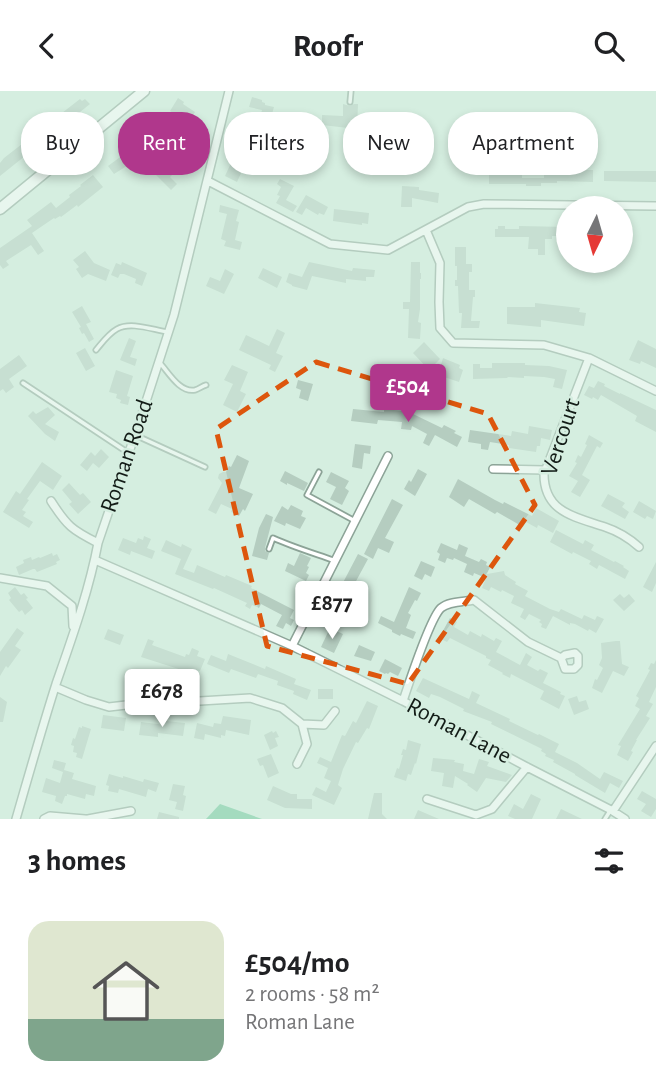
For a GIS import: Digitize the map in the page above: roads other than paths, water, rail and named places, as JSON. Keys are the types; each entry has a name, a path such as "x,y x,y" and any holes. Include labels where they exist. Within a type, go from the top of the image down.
{"main road":[{"path":"0,209 144,91"}],"street":[{"name":"Roman Road","path":"16,819 74,633 98,543 168,332 192,246 229,91"},
{"path":"208,181 330,244 388,250 468,207 484,204 656,206"},
{"path":"425,230 440,263 440,328 453,343 544,345 589,358 656,391"},
{"name":"Vercourt","path":"589,358 545,470 546,491 557,507 566,513 618,532 639,547"},
{"path":"292,646 388,456"},
{"path":"493,469 545,470"},
{"path":"51,501 64,521 77,532 98,543"},
{"name":"Roman Lane","path":"95,560 292,646 403,701 625,819"},
{"path":"0,578 47,586 72,606 74,633"},
{"path":"403,701 432,624 441,608 452,603 474,600 528,642 561,658"},
{"path":"55,687 109,707 144,699 200,701 250,698 282,708 302,724 324,725 335,711"},
{"path":"297,764 307,744 302,724"},
{"path":"612,810 656,746"},
{"path":"427,799 476,815 492,809 527,767"},
{"path":"44,819 50,816 86,819 122,817 131,811"}],"lane":[{"path":"350,102 351,91"},
{"path":"96,350 119,327 130,326 168,332"},
{"path":"159,362 179,385 187,390 206,385"},
{"path":"23,383 129,453"},
{"path":"135,435 205,467"},
{"path":"319,472 307,495 355,521"},
{"path":"269,549 274,538 294,548 335,561"},
{"path":"605,819 612,810"}]}
